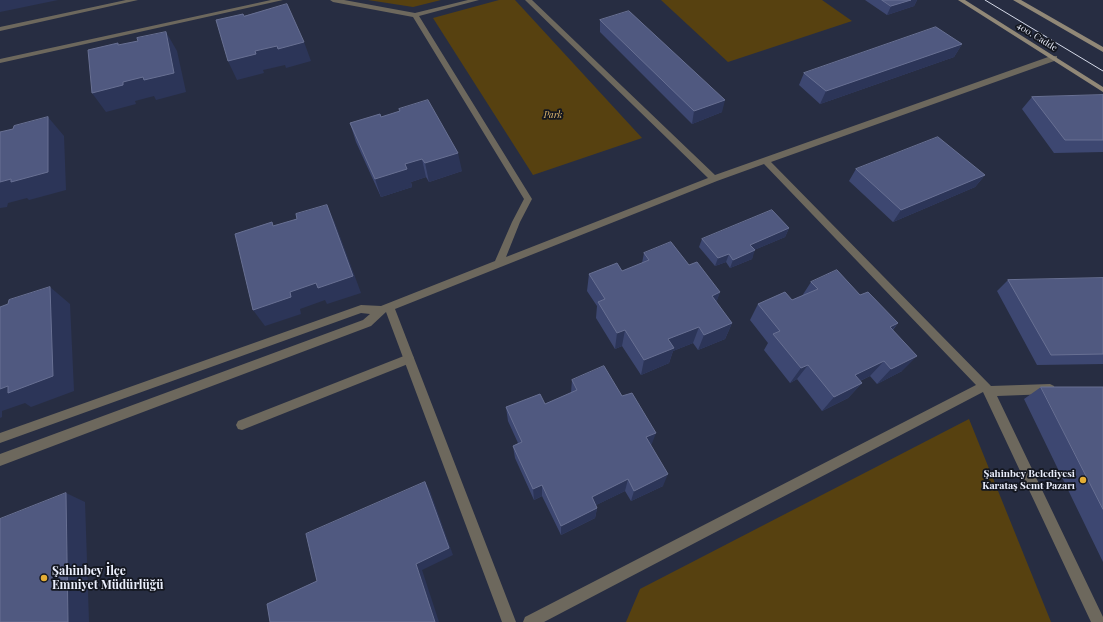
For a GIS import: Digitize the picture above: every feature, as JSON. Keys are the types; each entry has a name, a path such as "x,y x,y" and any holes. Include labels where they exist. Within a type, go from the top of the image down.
{"main road":[{"name":"400. Cadde","path":"961,0 1103,90"},
{"path":"1016,0 1103,50"}],"street":[{"path":"0,29 135,0"},
{"path":"0,61 280,0"},
{"path":"333,0 415,15 476,0"},
{"path":"528,0 714,179"},
{"path":"415,15 528,199 516,222 499,263"},
{"path":"0,438 361,309 385,308 714,179 1054,58"},
{"path":"765,160 987,388 1098,622"},
{"path":"385,308 409,359 509,622"},
{"path":"0,460 368,323 385,308"},
{"path":"242,425 409,359"},
{"path":"530,622 987,388 1065,389"}],"green space":[{"path":"368,0 441,0 413,7"},
{"name":"Park","path":"499,0 515,0 642,138 533,175 433,18"},
{"path":"661,0 822,0 852,21 728,62"},
{"path":"969,419 1051,622 626,622 640,589"}],"building":[{"path":"882,0 911,0 891,6"},
{"path":"287,4 304,42 278,49 277,46 255,51 256,54 228,61 216,20 243,14 244,16"},
{"path":"629,11 725,100 694,111 600,20"},
{"path":"936,27 962,44 826,91 804,73"},
{"path":"166,32 174,73 144,80 143,77 123,82 123,85 92,93 88,50 118,43 118,45 138,41 137,38"},
{"path":"1103,95 1103,140 1065,140 1032,97"},
{"path":"428,100 458,153 425,163 422,159 405,164 407,169 375,179 350,123 380,114 381,117 400,111 399,109"},
{"path":"48,117 48,172 11,182 11,179 0,182 0,132 13,129 14,126"},
{"path":"938,137 985,175 901,210 856,169"},
{"path":"327,205 353,276 318,288 316,283 290,292 291,297 253,310 235,234 272,222 273,226 297,219 296,214"},
{"path":"772,210 789,228 750,245 755,250 733,260 729,254 718,258 702,239"},
{"path":"671,242 689,265 697,262 720,292 712,296 732,323 704,335 699,327 668,339 674,348 644,360 625,330 617,333 598,302 605,299 589,274 617,263 622,271 649,260 644,253"},
{"path":"837,270 860,295 868,292 898,323 890,327 917,356 891,369 884,361 855,375 862,383 834,397 808,365 801,368 773,334 780,331 758,304 785,292 792,300 818,289 811,282"},
{"path":"1103,278 1103,354 1051,355 1008,280"},
{"path":"50,287 53,376 8,393 8,386 0,389 0,307 8,304 9,300"},
{"path":"604,366 622,396 632,393 656,433 646,437 668,474 634,491 628,479 592,497 597,508 561,526 542,485 533,489 513,446 522,442 506,407 540,394 545,404 577,390 572,380"},
{"path":"1041,387 1103,387 1103,509"},
{"path":"425,482 449,548 416,564 435,622 270,622 267,604 317,581 306,534"},
{"name":"Şahinbey İlçe Emniyet Müdürlüğü","path":"66,493 68,622 0,622 0,519"}],"tram line":[{"path":"985,0 1103,71"}],"place":[{"name":"Şahinbey Belediyesi Karataş Semt Pazarı","path":"1083,480"},
{"name":"Şahinbey İlçe Emniyet Müdürlüğü","path":"44,578"}]}
